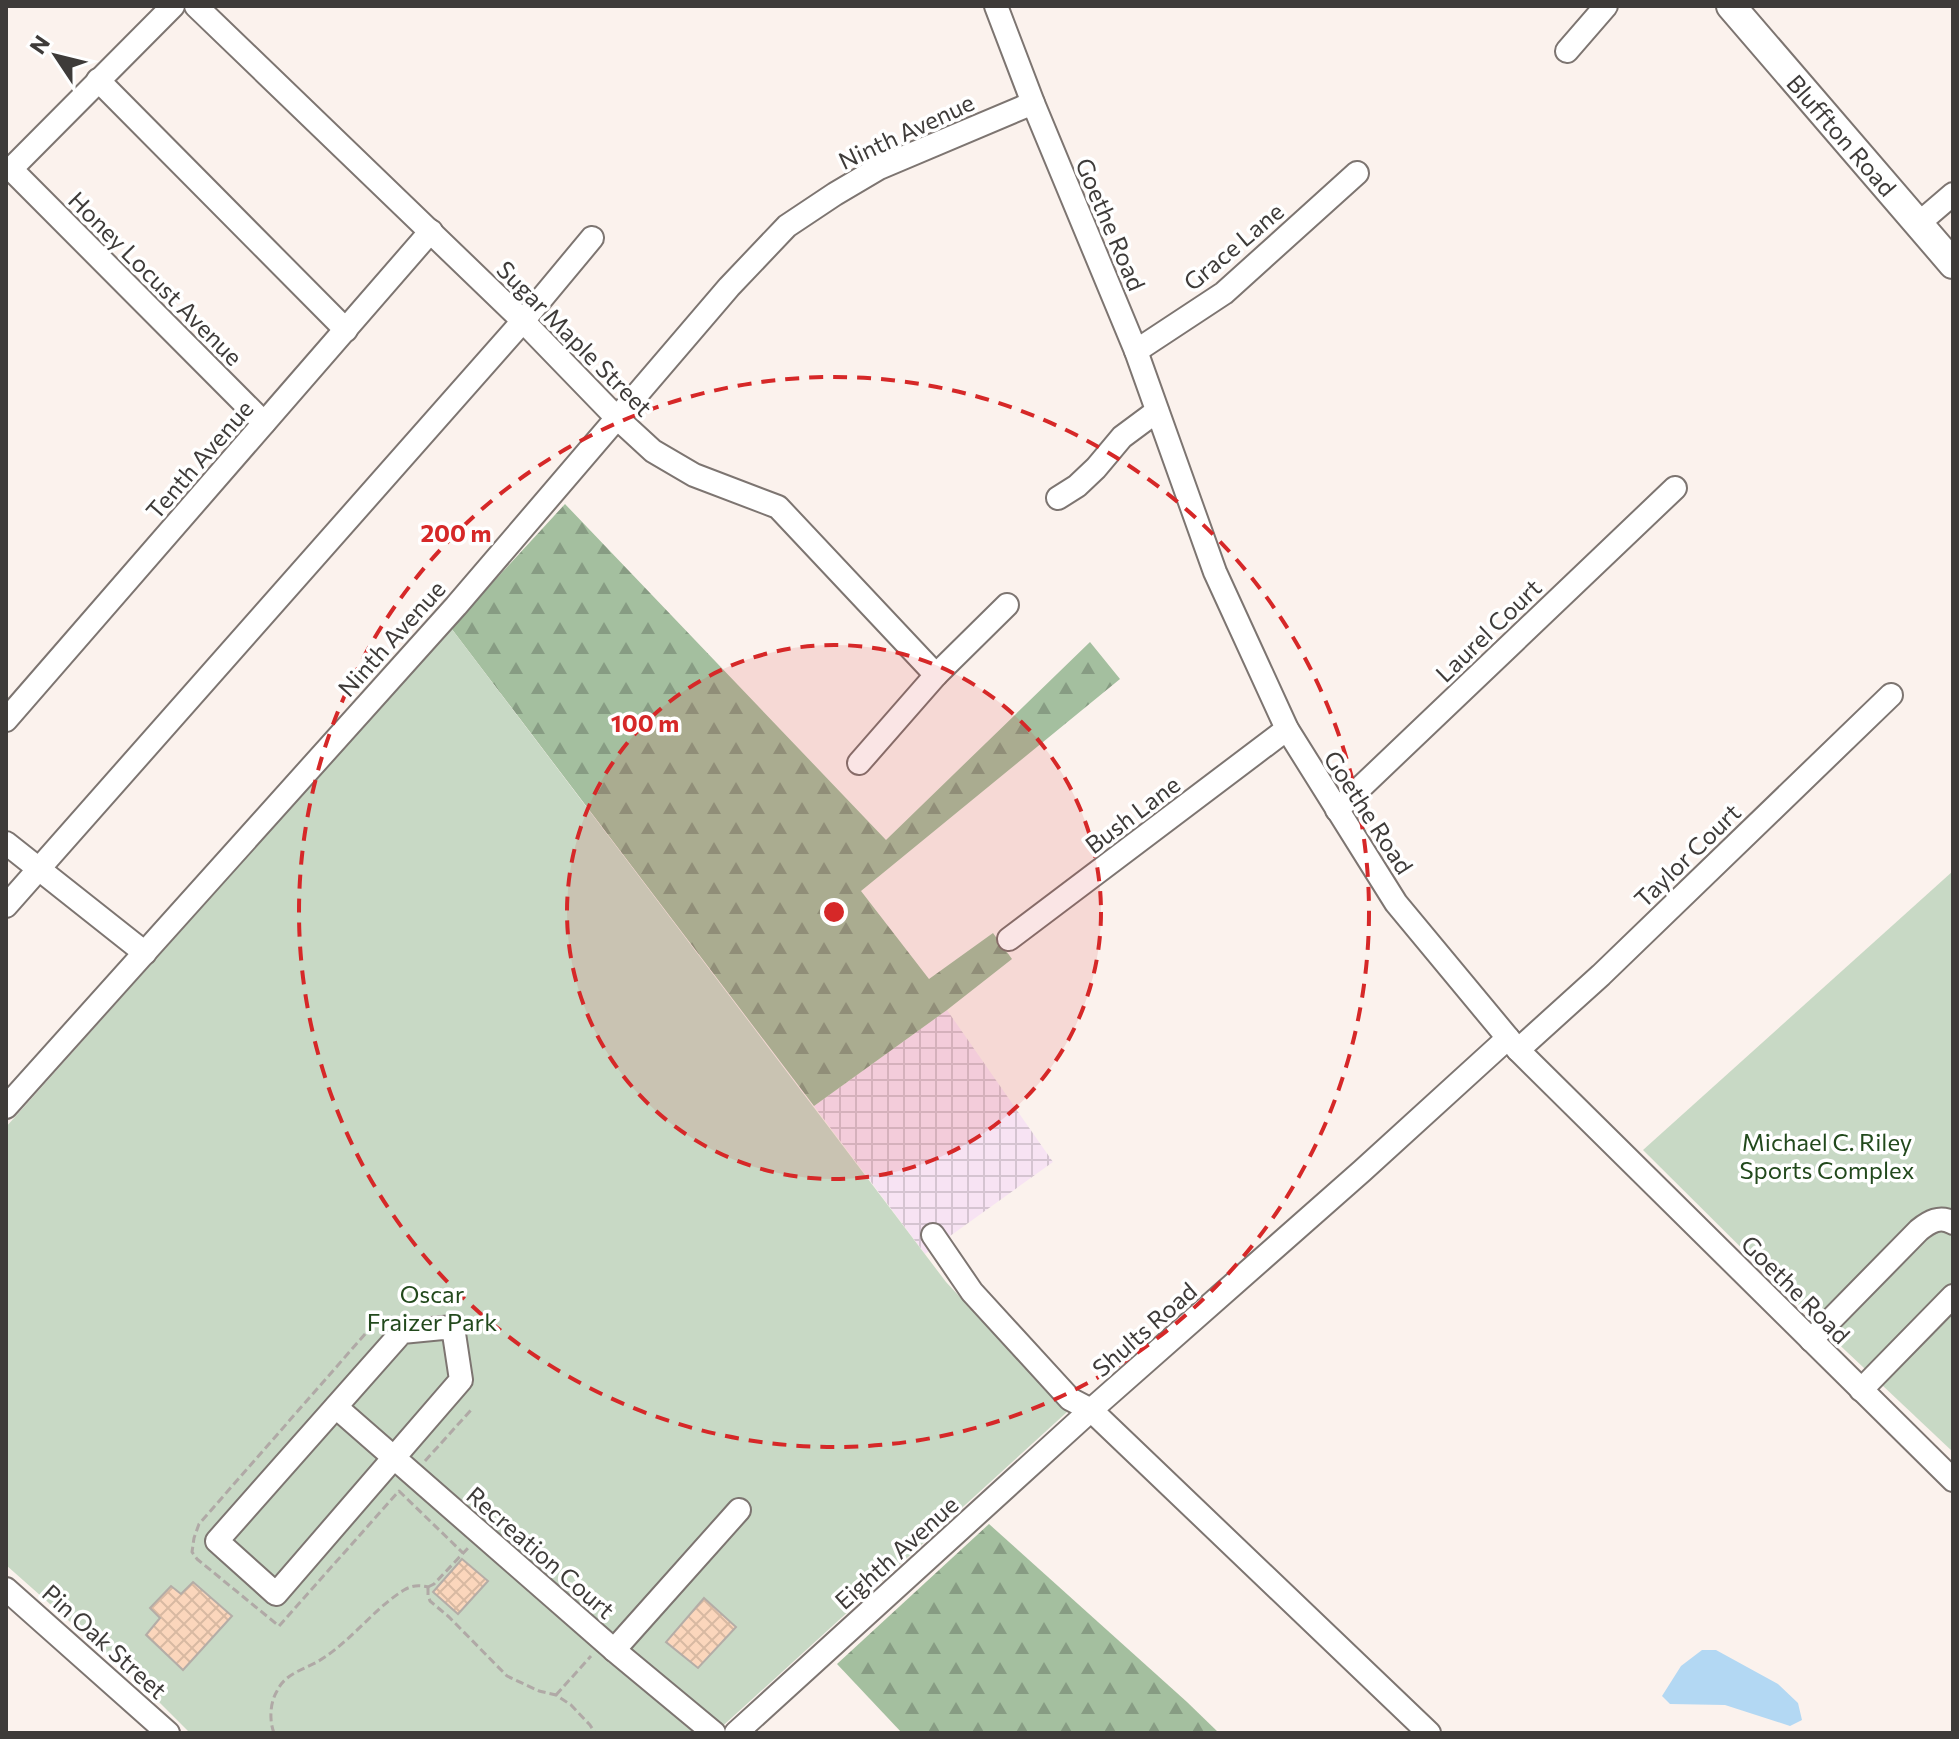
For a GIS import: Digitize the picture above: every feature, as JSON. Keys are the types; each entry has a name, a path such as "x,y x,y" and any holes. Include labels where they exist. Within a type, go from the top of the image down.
{"main road":[{"name":"Bluffton Road","path":"1731,6 1953,264"}],"street":[{"path":"173,6 98,80 346,330"},
{"name":"Sugar Maple Street","path":"196,6 431,231 653,451 694,475 778,507 936,675"},
{"name":"Goethe Road","path":"996,6 1136,351 1215,572 1287,729 1396,903 1513,1044 1953,1480"},
{"path":"1567,51 1606,6"},
{"name":"Honey Locust Avenue","path":"98,80 11,169 264,423"},
{"name":"Ninth Avenue","path":"6,1107 456,606 729,287 787,226 879,168 1033,103"},
{"name":"Grace Lane","path":"1136,351 1224,293 1357,173"},
{"path":"1918,224 1953,194"},
{"name":"Tenth Avenue","path":"6,720 431,231"},
{"path":"6,906 523,321 592,238"},
{"path":"1058,498 1096,468 1122,437 1157,411"},
{"name":"Laurel Court","path":"1337,810 1675,488"},
{"path":"859,763 936,675 1007,605"},
{"name":"Taylor Court","path":"1513,1044 1601,975 1891,695"},
{"name":"Bush Lane","path":"1009,939 1287,729"},
{"path":"6,843 145,953"},
{"name":"Shults Road","path":"1429,1733 1091,1410 1362,1171 1513,1044"},
{"path":"1811,1340 1919,1230 1931,1221 1947,1219 1953,1223"},
{"path":"933,1235 972,1292 1070,1399 1091,1410"},
{"path":"1861,1390 1953,1296"},
{"path":"453,1327 461,1380 276,1594 217,1541 336,1407 402,1332 453,1327"},
{"name":"Recreation Court","path":"336,1407 394,1459 406,1483 481,1534 714,1733"},
{"name":"Eighth Avenue","path":"736,1733 1091,1410"},
{"path":"610,1646 739,1510"},
{"name":"Pin Oak Street","path":"6,1589 168,1733"}],"path":[{"path":"373,1325 199,1524 192,1552 197,1559 279,1626 471,1410"},
{"path":"406,1483 463,1553"},
{"path":"274,1733 271,1708 283,1681 337,1648 372,1615 408,1588 434,1584 481,1534"},
{"path":"428,1587 430,1601 507,1676 539,1691 556,1695 571,1705 595,1733"},
{"path":"556,1695 610,1646"}],"shaded area":[{"path":"947,1010 1053,1162 925,1254 814,1106"}],"green space":[{"path":"565,504 886,840 1090,642 1120,679 861,891 929,979 993,933 1012,959 814,1106 451,628"},
{"name":"Oscar Fraizer Park","path":"451,628 946,1282 1067,1412 715,1733 190,1733 147,1690 6,1565 6,1127"},
{"name":"Michael C. Riley Sports Complex","path":"1953,871 1953,1452 1829,1335 1643,1150"},
{"path":"989,1524 1219,1733 902,1733 837,1664"}],"water":[{"path":"1702,1650 1716,1650 1778,1684 1798,1703 1802,1720 1790,1726 1725,1705 1670,1704 1662,1696 1681,1666"}],"building":[{"path":"462,1559 488,1581 458,1614 433,1592"},
{"path":"193,1582 232,1616 183,1670 146,1635 160,1618 150,1608 171,1586 181,1594"},
{"path":"704,1598 736,1627 698,1668 666,1642"}]}
